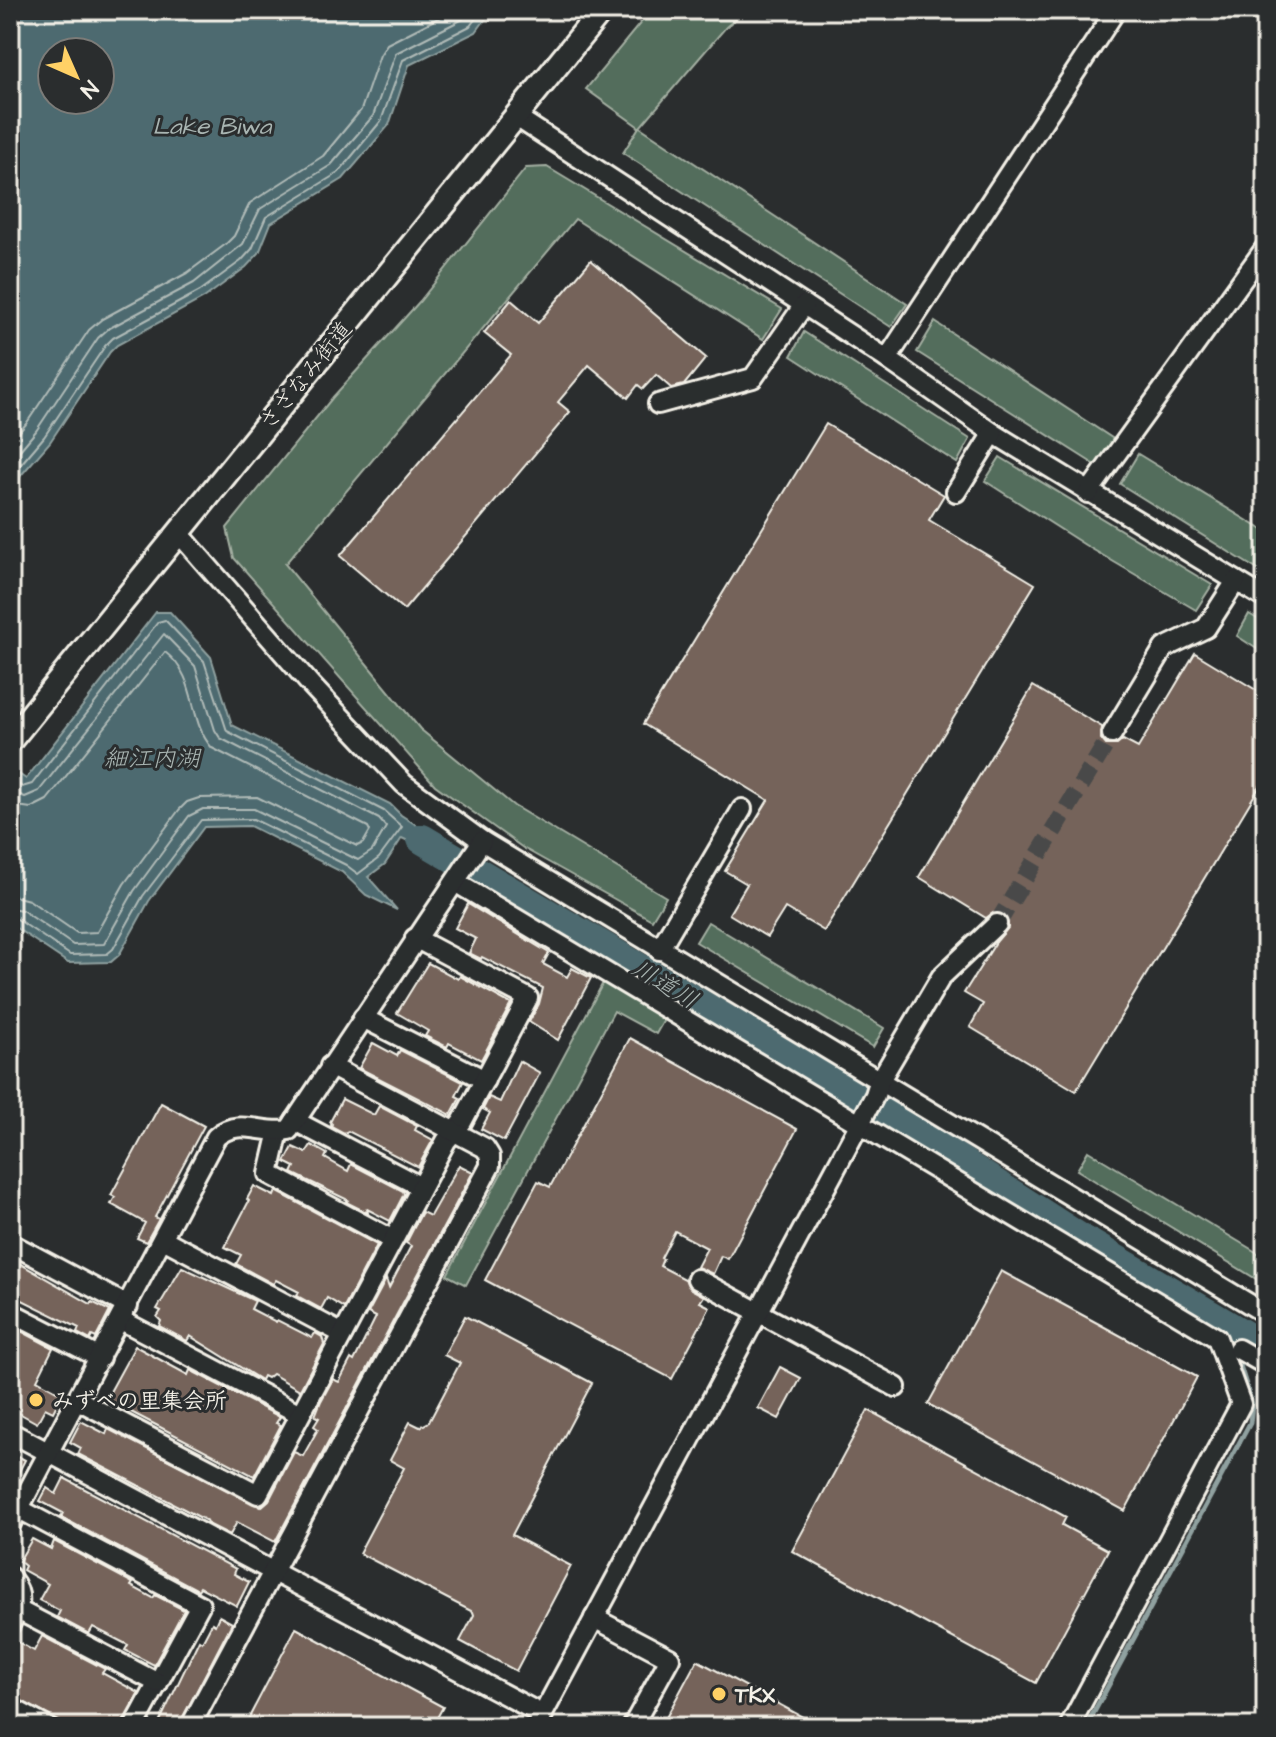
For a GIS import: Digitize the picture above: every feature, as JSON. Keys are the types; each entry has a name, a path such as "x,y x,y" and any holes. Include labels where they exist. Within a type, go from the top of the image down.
{"main road":[{"name":"さざなみ街道","path":"10,741 602,10"}],"street":[{"path":"887,359 1116,10"},
{"path":"515,116 887,359 993,433 1266,599"},
{"path":"1088,493 1266,247"},
{"path":"658,404 753,378 804,305"},
{"path":"956,492 993,433"},
{"path":"178,532 311,685 404,784 477,848 659,950 877,1089 1266,1314"},
{"path":"1112,734 1164,648 1206,628 1236,581"},
{"path":"659,950 742,809"},
{"path":"393,1240 269,1174 287,1126 477,848"},
{"path":"456,879 1217,1338 1241,1404 1069,1727"},
{"path":"10,1432 539,1721 877,1089 941,977 997,924"},
{"path":"78,1400 258,1494 421,1187 462,1122 528,998 415,938"},
{"path":"363,1018 485,1080"},
{"path":"190,1727 490,1166 490,1156 485,1148 330,1066"},
{"path":"134,1727 200,1605 13,1512 50,1453 219,1134 238,1126 287,1126 421,1187"},
{"path":"163,1239 343,1334"},
{"path":"10,1243 300,1414"},
{"path":"697,1279 896,1387"},
{"path":"10,1312 100,1358"},
{"path":"1238,1349 1266,1365"},
{"path":"10,1577 19,1590 14,1617 158,1683"},
{"path":"594,1618 670,1658 632,1727"},
{"path":"10,1707 47,1727"}],"green space":[{"path":"651,10 746,10 726,27 640,127 907,304 891,327 623,153 639,127 586,89"},
{"path":"547,167 782,309 763,339 575,219 285,564 420,729 514,806 666,897 652,920 523,848 435,785 234,558 227,528 333,397 420,301 526,168"},
{"path":"935,322 1115,440 1097,466 917,352"},
{"path":"804,332 970,439 957,463 791,356"},
{"path":"1138,454 1266,532 1266,575 1120,484"},
{"path":"1000,457 1212,585 1196,610 1085,545 985,481"},
{"path":"1249,614 1266,624 1266,655 1237,636"},
{"path":"708,922 884,1028 873,1047 696,942"},
{"path":"604,981 665,1018 656,1034 614,1011 466,1285 447,1275"},
{"path":"1088,1151 1266,1258 1266,1285 1077,1170"}],"water":[{"name":"Lake Biwa","path":"10,10 492,10 476,32 409,65 389,125 343,179 271,223 259,253 246,267 204,298 117,345 50,442 10,488"},
{"name":"細江内湖","path":"156,612 170,612 211,657 232,725 390,804 401,815 458,852 453,863 402,838 385,864 368,877 397,910 366,895 342,872 250,826 204,827 149,901 119,955 111,962 68,963 10,924 10,768 26,779"}],"building":[{"path":"591,260 706,358 684,385 671,388 656,375 643,389 638,385 628,398 589,365 558,402 570,412 404,610 340,556 511,355 484,333 511,300 538,323"},
{"path":"826,424 944,495 929,520 1035,584 824,931 785,908 767,937 729,914 747,884 725,871 768,800 643,724"},
{"path":"1195,653 1266,696 1266,776 1076,1091 970,1027 983,1004 964,993 1008,928 1008,920 1000,912 986,918 919,877 1033,686 1102,727 1101,739 1106,745 1117,745 1123,740 1138,748"},
{"path":"468,904 549,953 543,964 567,977 572,968 591,978 558,1040 529,1022 543,988 469,953 476,939 455,928"},
{"path":"428,963 458,979 460,976 511,1004 481,1060 449,1043 447,1047 425,1036 428,1031 397,1013"},
{"path":"630,1038 797,1129 728,1259 721,1256 713,1274 697,1267 707,1248 675,1231 661,1258 660,1266 685,1279 691,1289 704,1296 700,1302 710,1307 672,1379 485,1280 538,1181 550,1187"},
{"path":"373,1043 397,1056 400,1050 463,1082 456,1096 460,1098 451,1115 359,1068"},
{"path":"519,1061 540,1073 504,1141 481,1129 490,1113 483,1109 489,1097 500,1102"},
{"path":"342,1099 374,1115 379,1106 417,1126 415,1130 433,1140 418,1167 348,1131 344,1133 331,1126 330,1122"},
{"path":"161,1103 204,1126 155,1217 159,1219 146,1242 137,1238 145,1223 111,1204 115,1197 111,1195"},
{"path":"311,1145 327,1154 325,1158 348,1171 351,1164 403,1191 390,1221 367,1209 368,1213 292,1173 295,1167 285,1162 293,1147 306,1153"},
{"path":"459,1165 473,1172 275,1542 237,1522 230,1535 78,1454 81,1448 70,1442 81,1421 106,1434 108,1429 261,1507 269,1500 294,1452 303,1456 318,1429 314,1426 319,1418 315,1416 321,1401 333,1379 339,1382 351,1359 354,1361 376,1317 368,1313 386,1279 389,1288 411,1246 406,1243 422,1212 430,1216"},
{"path":"254,1186 274,1196 276,1191 377,1245 344,1308 327,1298 321,1309 297,1296 299,1292 276,1280 273,1284 236,1264 241,1255 225,1247"},
{"path":"10,1258 91,1304 110,1311 96,1338 92,1336 90,1340 77,1333 79,1328 10,1294"},
{"path":"182,1267 255,1301 251,1309 276,1322 312,1338 315,1333 322,1337 324,1344 300,1390 272,1374 267,1378 263,1376 261,1380 190,1336 187,1341 159,1326 161,1321 157,1317 161,1311 157,1309"},
{"path":"1001,1271 1197,1377 1125,1511 928,1404"},
{"path":"465,1316 592,1383 512,1535 571,1566 516,1671 460,1641 473,1612 359,1553 404,1468 390,1460 410,1422 420,1427 429,1422 460,1363 444,1355"},
{"path":"10,1330 19,1335 21,1331 53,1348 37,1380 62,1394 53,1412 45,1408 37,1423 10,1408"},
{"path":"135,1346 188,1375 190,1370 280,1417 276,1423 281,1425 254,1476 106,1399"},
{"path":"780,1367 801,1378 779,1419 758,1408"},
{"path":"868,1410 1066,1517 1062,1525 1108,1550 1036,1683 792,1551"},
{"path":"10,1452 25,1460 10,1489"},
{"path":"64,1478 236,1569 234,1574 249,1582 237,1606 200,1587 198,1590 61,1517 63,1513 40,1501 47,1488 56,1494"},
{"path":"32,1539 51,1549 54,1541 133,1583 131,1586 153,1598 155,1595 184,1610 154,1665 125,1650 128,1645 93,1627 89,1634 57,1617 60,1611 39,1600 48,1584 23,1570 25,1566 19,1561"},
{"path":"219,1616 232,1623 178,1727 171,1727 160,1721 199,1640 202,1642"},
{"path":"296,1628 443,1707 432,1727 244,1727"},
{"path":"42,1636 105,1669 102,1673 139,1693 120,1727 70,1727 10,1695 16,1683 10,1680 16,1666 10,1663 10,1652 16,1641 34,1651"},
{"name":"TKX","path":"697,1660 821,1727 661,1727"}],"waterway":[{"name":"川道川","path":"422,839 912,1130 1083,1240 1266,1348"},
{"path":"1227,1324 1234,1346"},
{"path":"1086,1727 1250,1423 1252,1404 1237,1356"}],"tunnel":[{"path":"997,924 1112,734"}],"place":[{"name":"みずべの里集会所","path":"36,1400"},
{"name":"TKX","path":"719,1694"}]}
